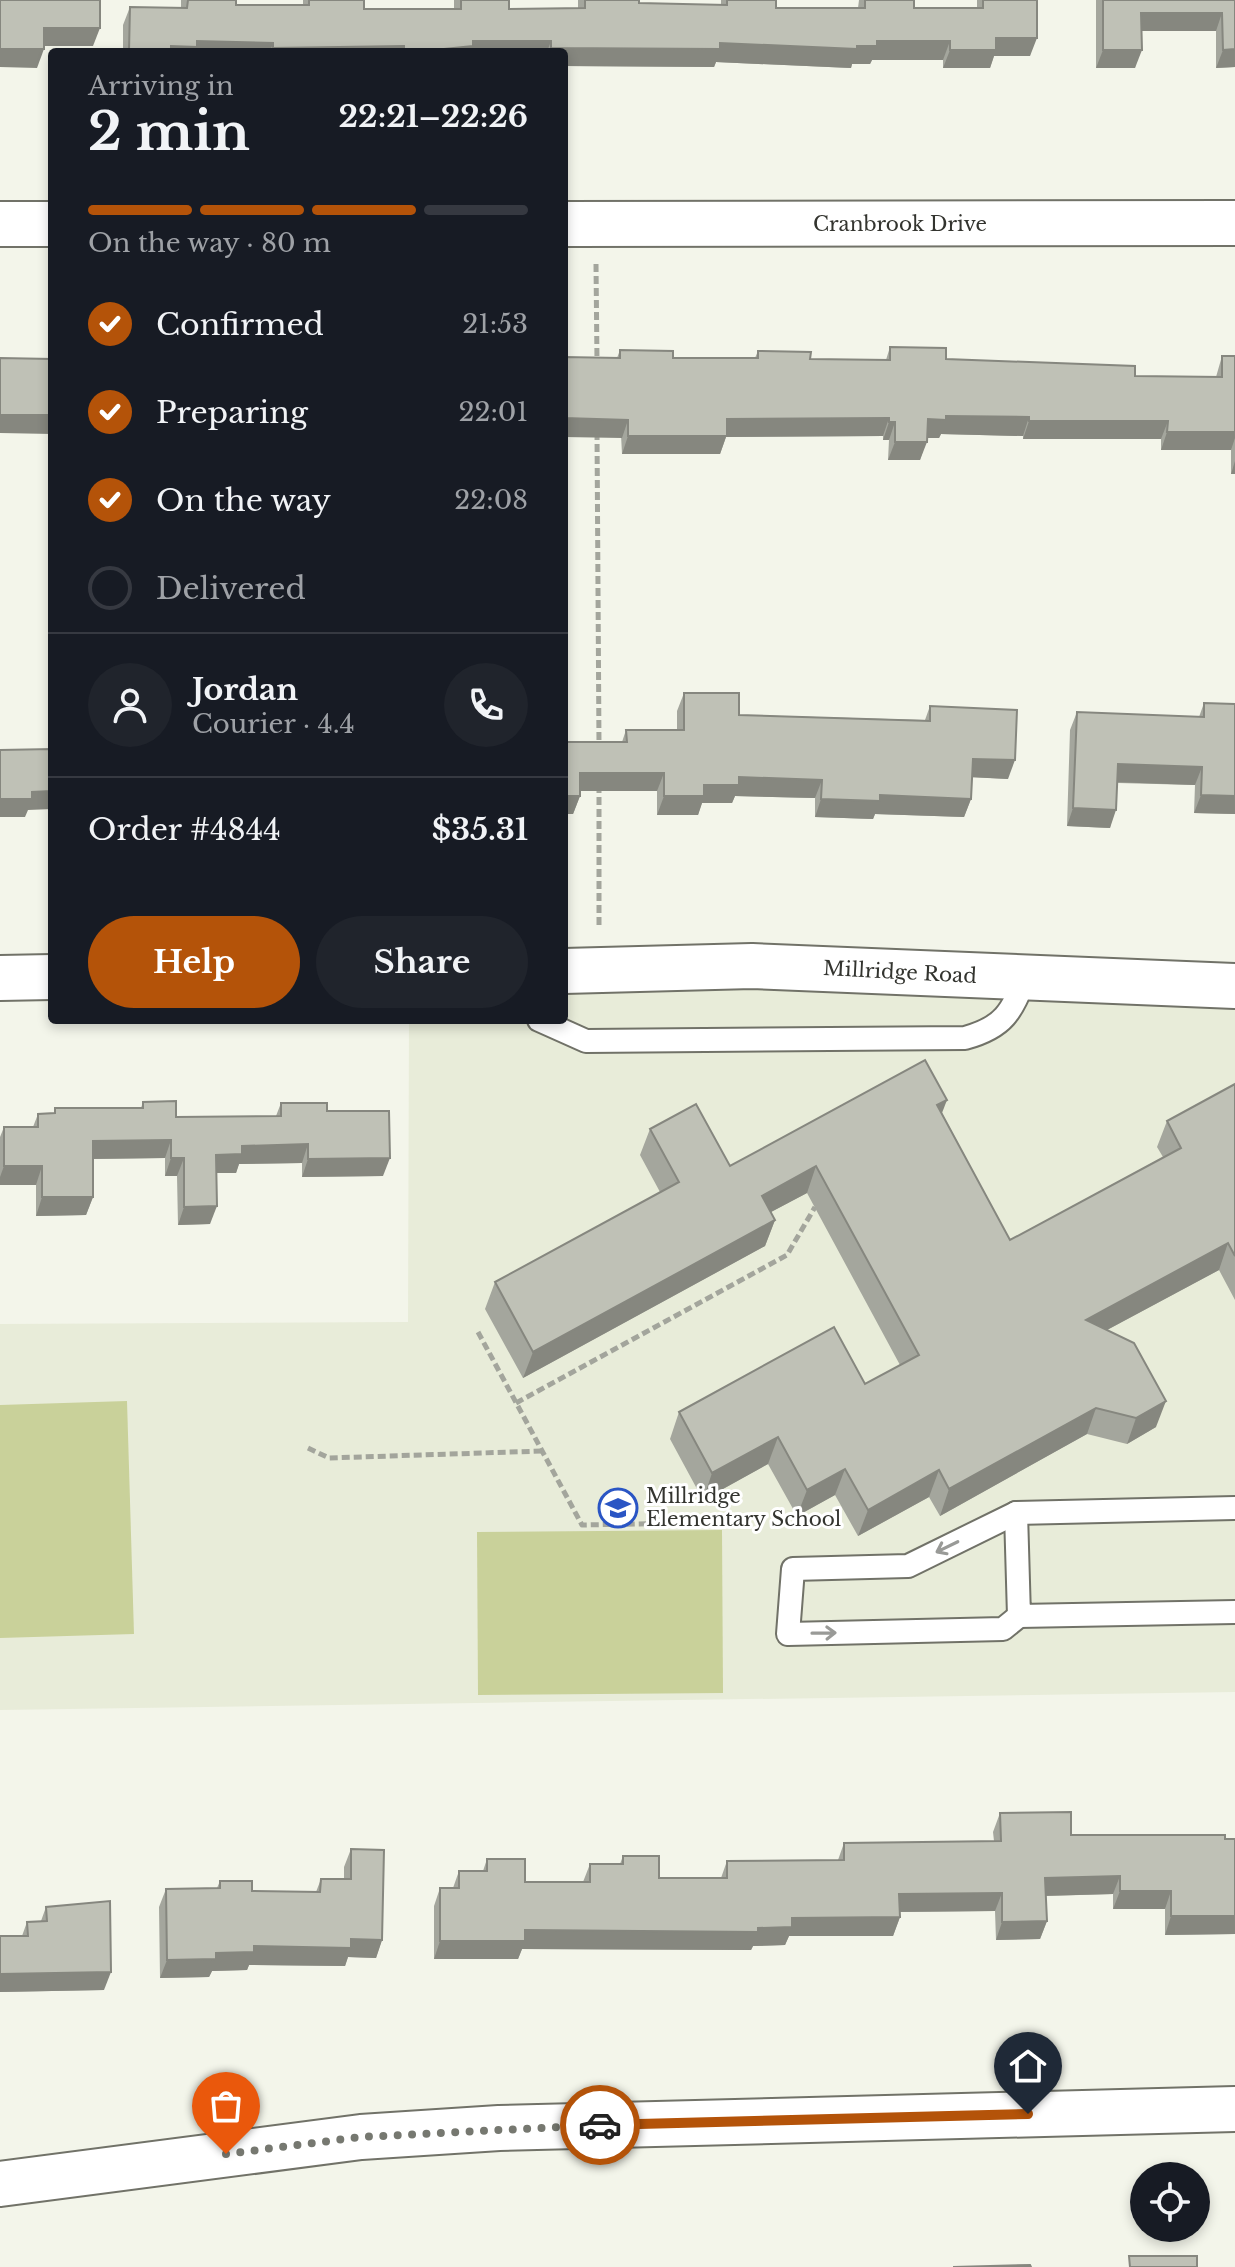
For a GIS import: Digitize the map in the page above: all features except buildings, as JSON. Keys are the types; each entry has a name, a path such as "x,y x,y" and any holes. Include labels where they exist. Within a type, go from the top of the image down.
{"street":[{"name":"Cranbrook Drive","path":"568,224 1235,223"},
{"path":"0,224 48,224"},
{"name":"Millridge Road","path":"568,971 752,966 1235,986"},
{"path":"0,978 48,977"},
{"path":"0,2184 361,2137 499,2128 1235,2109"}],"lane":[{"path":"548,1024 586,1041 965,1038 989,1031 1007,1016 1026,976"},
{"path":"1235,1508 1016,1513 908,1566 793,1569 788,1634 1003,1629 1019,1616 1235,1612"},
{"path":"1016,1513 1019,1616"}],"path":[{"path":"596,263 597,373"},
{"path":"597,420 599,751"},
{"path":"599,783 599,925"},
{"path":"516,1403 787,1255 815,1207"},
{"path":"478,1332 582,1525 737,1522"},
{"path":"308,1448 329,1458 543,1451"}],"shaded area":[{"name":"Millridge Elementary School","path":"568,971 1235,986 1235,1692 0,1710 0,1324 408,1322 409,1024 568,1024"}],"green space":[{"path":"127,1401 134,1634 0,1638 0,1405"},
{"path":"722,1530 723,1693 478,1695 477,1532"}],"way so far":[{"path":"226,2154 361,2137 600,2125"}],"place":[{"name":"Millridge Elementary School","path":"618,1508"}],"route":[{"path":"600,2125 1028,2114"}]}
